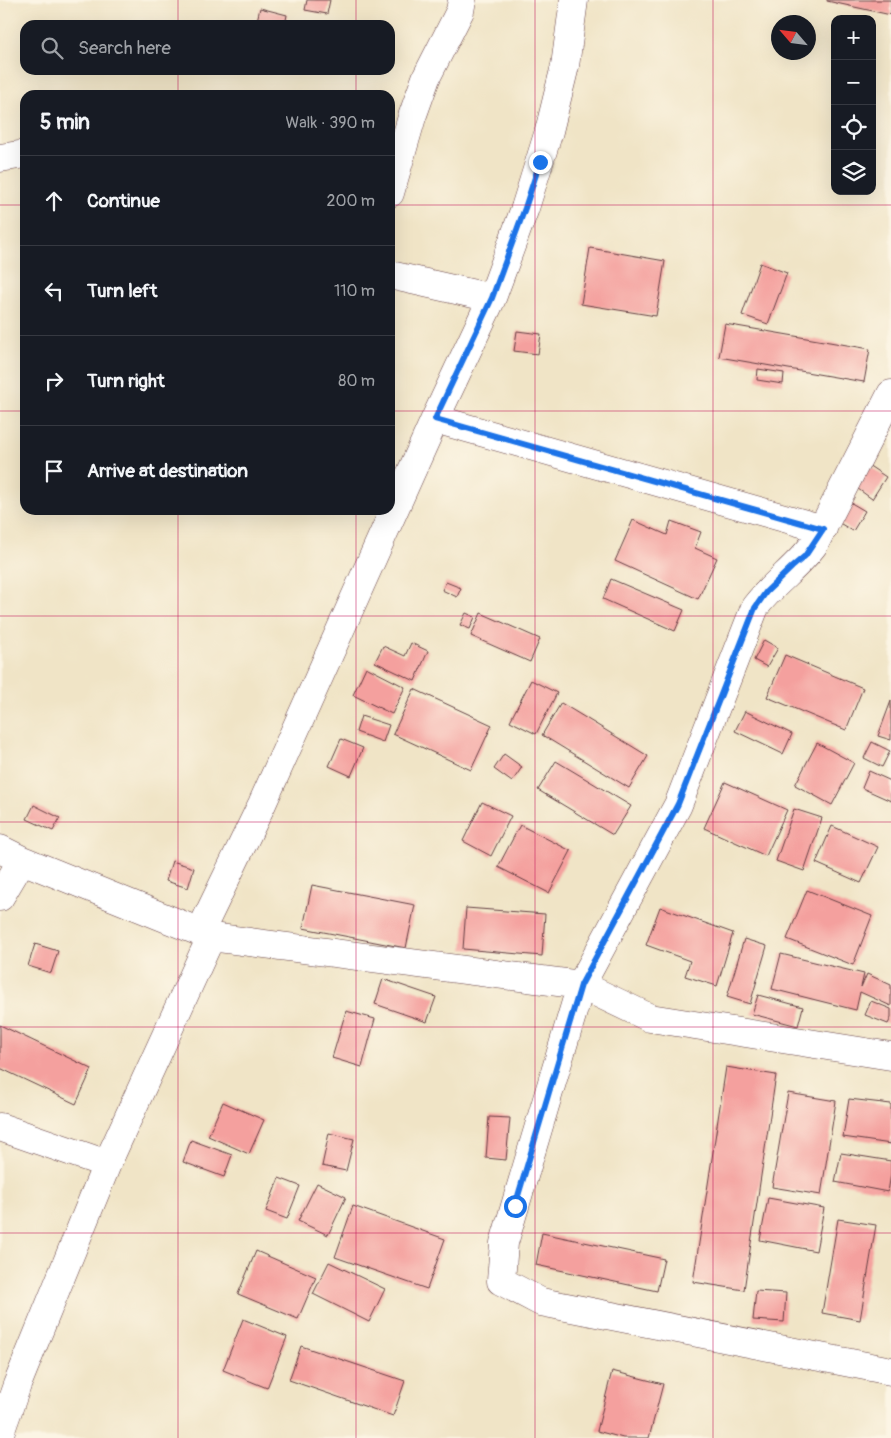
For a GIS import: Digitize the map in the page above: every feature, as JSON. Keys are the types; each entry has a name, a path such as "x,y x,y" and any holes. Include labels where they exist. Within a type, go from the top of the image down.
{"street":[{"path":"395,175 426,78 460,11 462,0"},
{"path":"395,508 492,298 525,208 549,131 565,66 574,0"},
{"path":"0,158 20,155"},
{"path":"395,276 492,298"},
{"path":"891,394 823,529 805,556 766,592 755,608 678,804 581,985 504,1242 501,1281 541,1302 891,1371"},
{"path":"435,419 823,529"},
{"path":"0,1433 17,1385 107,1164 205,934 392,515"},
{"path":"0,896 11,855 205,934 581,985 650,1018 891,1056"},
{"path":"863,1051 891,1035"},
{"path":"0,1128 107,1164"}],"building":[{"path":"307,0 330,0 327,14 305,10"},
{"path":"891,0 891,15 827,1"},
{"path":"260,8 287,15 286,20 257,20"},
{"path":"590,248 665,261 656,316 581,304"},
{"path":"760,263 787,273 768,324 742,315"},
{"path":"725,324 870,349 864,382 719,357"},
{"path":"517,331 541,334 538,354 514,351"},
{"path":"758,369 784,373 783,384 757,380"},
{"path":"868,465 886,477 872,499 854,486"},
{"path":"848,501 865,511 853,531 836,521"},
{"path":"633,520 667,535 671,521 701,532 695,548 717,558 698,599 615,561"},
{"path":"611,579 684,610 675,631 603,599"},
{"path":"446,582 461,588 457,597 442,590"},
{"path":"466,613 475,617 470,629 460,625"},
{"path":"481,613 540,639 530,662 471,636"},
{"path":"764,640 778,648 767,667 754,660"},
{"path":"411,643 428,651 415,681 375,662 383,646 405,656"},
{"path":"785,655 863,688 846,730 767,697"},
{"path":"366,667 405,687 392,714 353,695"},
{"path":"531,680 557,693 536,734 510,721"},
{"path":"414,689 492,725 471,770 393,734"},
{"path":"891,701 891,740 878,736"},
{"path":"561,703 648,756 629,788 542,735"},
{"path":"745,711 792,734 783,754 735,731"},
{"path":"361,716 389,725 383,742 356,732"},
{"path":"341,739 363,748 351,776 329,766"},
{"path":"872,742 890,751 882,767 864,758"},
{"path":"817,743 854,763 832,805 795,785"},
{"path":"504,754 522,767 512,782 494,769"},
{"path":"556,761 631,806 613,835 538,790"},
{"path":"869,771 891,781 891,801 862,788"},
{"path":"725,782 787,810 766,856 704,828"},
{"path":"482,802 511,816 491,856 463,841"},
{"path":"34,805 60,818 53,831 27,819"},
{"path":"794,809 822,818 804,871 776,861"},
{"path":"520,825 571,851 549,893 498,867"},
{"path":"832,826 878,847 861,883 816,863"},
{"path":"172,861 194,868 188,888 166,881"},
{"path":"312,885 415,905 406,948 303,928"},
{"path":"807,890 872,916 853,965 787,939"},
{"path":"660,907 733,933 717,986 685,976 690,961 646,945"},
{"path":"466,908 545,914 542,956 463,949"},
{"path":"744,939 767,946 750,1004 727,997"},
{"path":"35,944 58,951 51,973 28,966"},
{"path":"781,954 864,974 861,987 867,974 891,985 891,1006 860,992 856,1010 772,989"},
{"path":"383,979 436,997 427,1022 375,1004"},
{"path":"758,995 803,1007 798,1026 752,1014"},
{"path":"871,1001 891,1009 891,1018 888,1024 865,1015"},
{"path":"346,1011 375,1019 362,1067 332,1058"},
{"path":"0,1025 92,1069 76,1104 0,1068"},
{"path":"726,1067 776,1075 744,1290 693,1282"},
{"path":"788,1093 836,1101 821,1195 772,1187"},
{"path":"849,1099 891,1104 891,1144 843,1137"},
{"path":"223,1102 264,1120 249,1154 208,1136"},
{"path":"489,1117 510,1118 506,1160 486,1158"},
{"path":"329,1133 354,1139 346,1171 322,1166"},
{"path":"191,1140 232,1155 224,1177 183,1162"},
{"path":"841,1153 891,1161 888,1192 835,1182"},
{"path":"279,1178 300,1186 287,1219 266,1211"},
{"path":"317,1183 346,1197 328,1235 298,1221"},
{"path":"768,1198 824,1208 816,1251 760,1240"},
{"path":"353,1206 445,1239 427,1289 335,1257"},
{"path":"838,1219 876,1225 860,1320 822,1313"},
{"path":"542,1233 664,1259 657,1291 536,1265"},
{"path":"256,1251 316,1277 298,1319 238,1294"},
{"path":"329,1262 385,1289 369,1322 313,1294"},
{"path":"756,1291 786,1293 784,1322 753,1320"},
{"path":"243,1319 287,1337 267,1388 223,1370"},
{"path":"301,1346 405,1381 393,1416 289,1380"},
{"path":"612,1371 663,1384 649,1438 623,1438 597,1431"}],"route":[{"path":"515,1206 581,985 678,804 755,608 766,592 805,556 823,529 435,419 492,298 540,162"}]}
